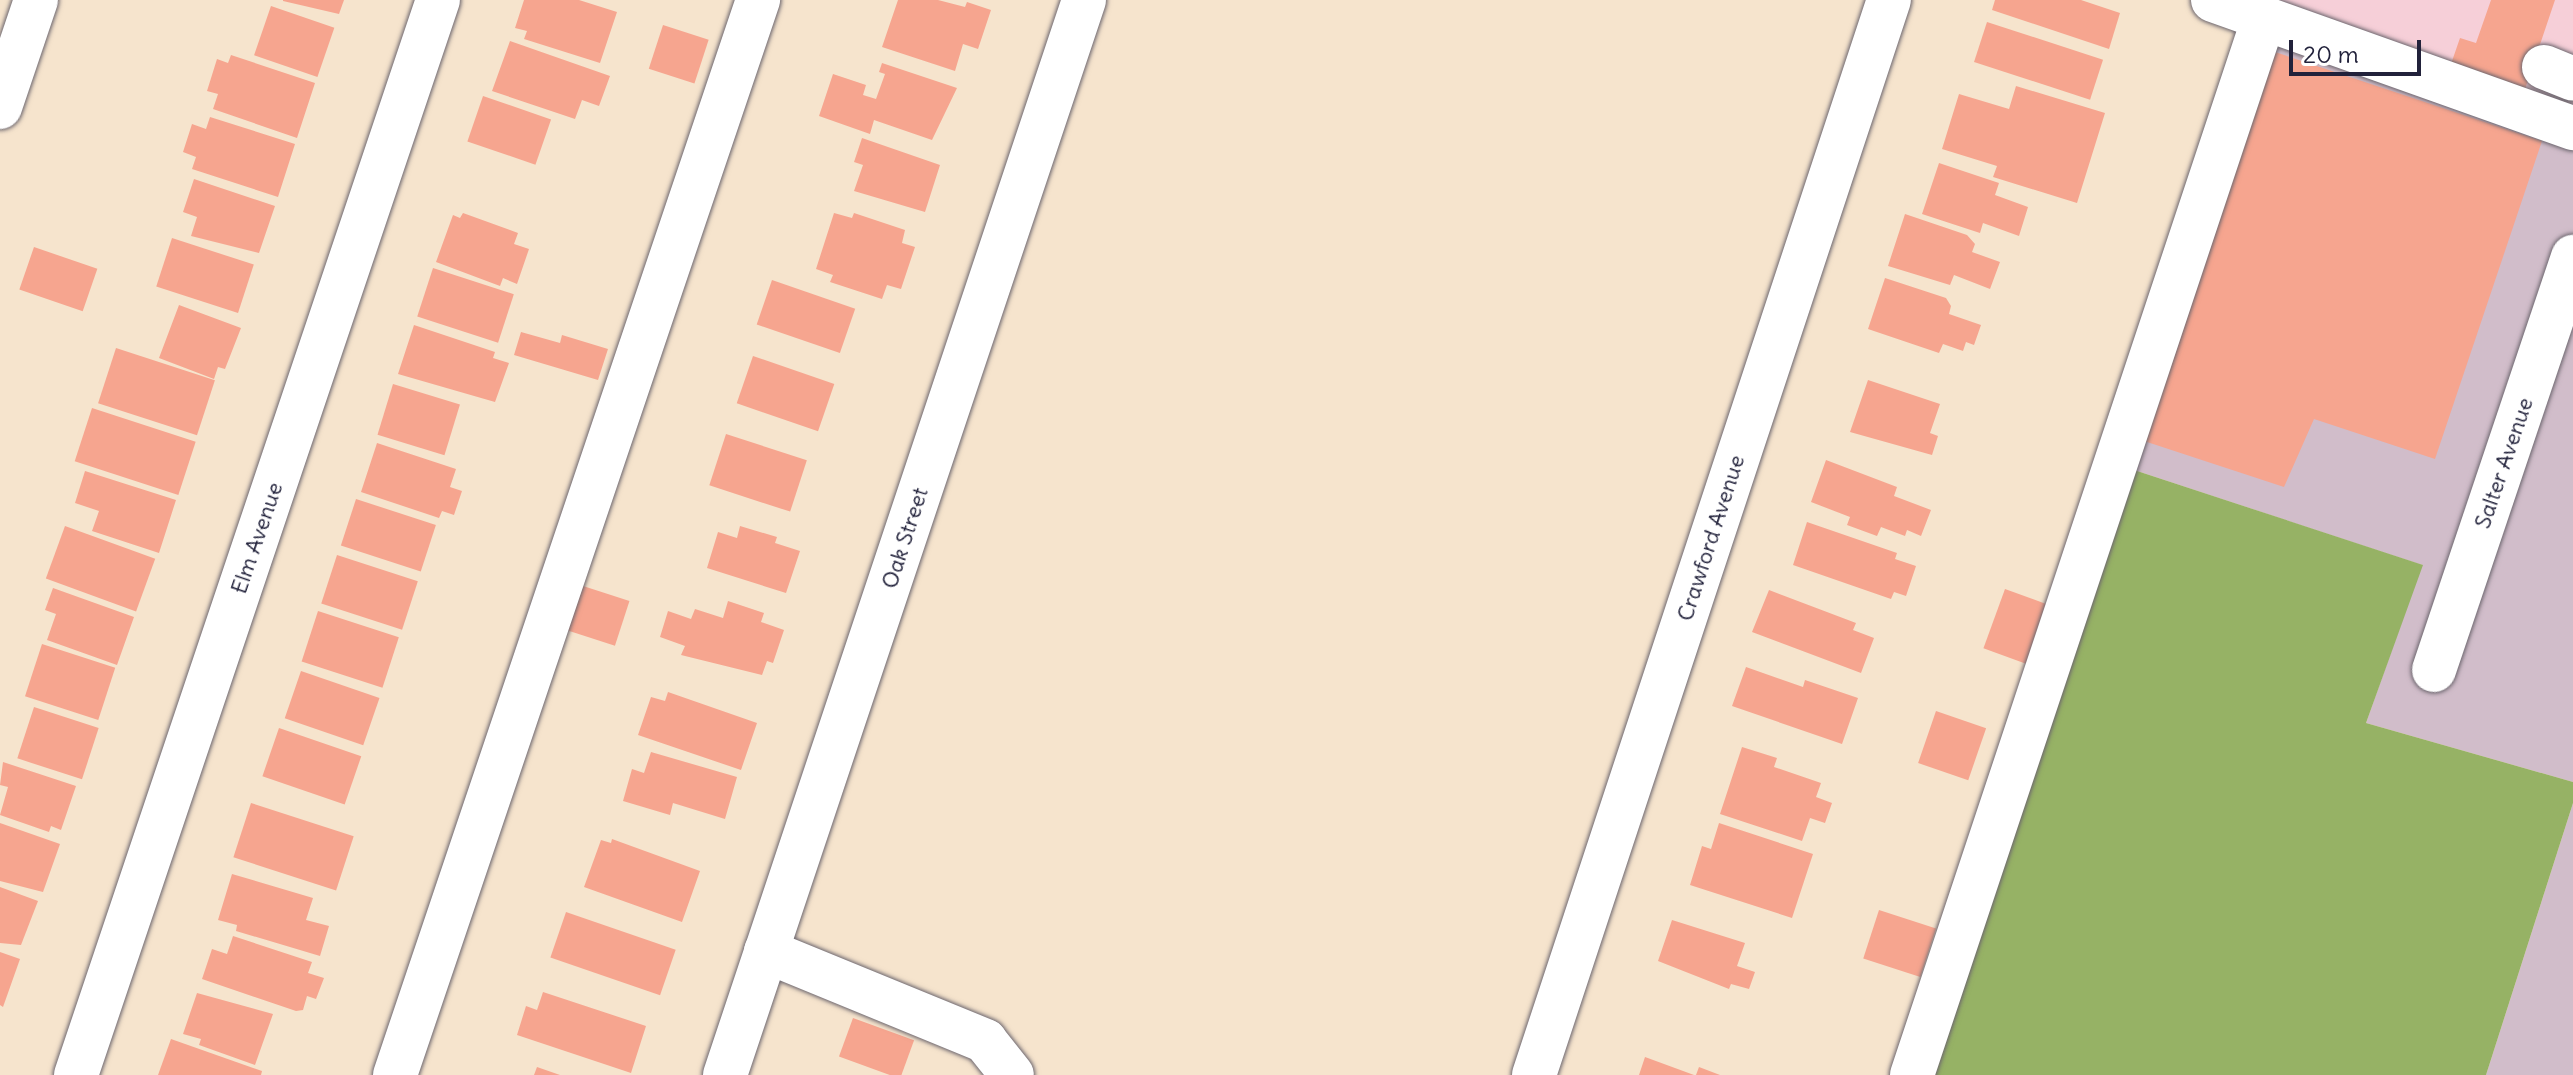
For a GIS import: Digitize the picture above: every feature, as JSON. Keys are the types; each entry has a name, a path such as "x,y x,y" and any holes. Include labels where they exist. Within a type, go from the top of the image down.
{"street":[{"path":"0,107 36,0"},
{"name":"Elm Avenue","path":"76,1075 438,0"},
{"path":"395,1075 758,0"},
{"name":"Oak Street","path":"725,1075 1084,0"},
{"name":"Crawford Avenue","path":"1534,1075 1889,0"},
{"path":"2213,0 2573,128"},
{"path":"1912,1075 2264,18"},
{"name":"Salter Avenue","path":"2434,670 2573,257"},
{"path":"766,951 985,1041 1012,1075"}],"shaded area":[{"path":"2251,0 2573,112 2573,782 2366,723 2422,565 2131,469"},
{"path":"2258,0 2573,0 2573,112"},
{"path":"2573,803 2573,1075 2486,1075"}],"green space":[{"path":"2131,469 2423,565 2366,723 2573,782 2573,803 2486,1075 1926,1075"}],"building":[{"path":"283,0 344,0 339,14 283,1"},
{"path":"524,0 579,0 617,12 600,63 524,39 527,31 515,28"},
{"path":"898,0 938,0 965,7 967,2 991,10 978,49 963,44 955,71 882,47"},
{"path":"1995,0 2081,0 2120,13 2109,49 1992,10"},
{"path":"2491,0 2555,0 2525,89 2451,64 2460,38 2476,43"},
{"path":"271,6 334,28 317,77 254,55"},
{"path":"1987,22 2103,60 2090,100 1974,62"},
{"path":"663,25 709,40 694,84 649,69"},
{"path":"510,41 610,76 599,106 582,100 575,119 492,91"},
{"path":"2275,52 2542,141 2435,459 2314,419 2284,487 2144,441"},
{"path":"231,55 315,83 297,138 213,109 218,94 207,91 217,59 228,63"},
{"path":"882,63 957,88 932,140 874,120 870,134 819,116 833,74 866,85 863,95 876,99 885,74 879,72"},
{"path":"2016,86 2105,113 2077,203 1993,177 1997,166 1942,149 1959,94 2009,109"},
{"path":"483,96 551,119 535,165 467,141"},
{"path":"210,117 295,144 278,197 192,169 196,157 183,152 192,124 206,129"},
{"path":"862,138 940,165 925,212 854,191 863,165 854,162"},
{"path":"1939,163 1999,183 1995,195 2028,207 2019,236 1983,223 1980,233 1922,214"},
{"path":"194,179 275,206 259,253 191,236 197,217 183,212"},
{"path":"463,213 518,233 514,244 529,249 517,284 503,278 500,286 436,262 453,215 460,218"},
{"path":"834,213 852,218 854,213 905,230 902,243 915,247 901,289 887,285 882,299 830,282 833,275 816,269"},
{"path":"1905,214 1967,235 1975,244 1972,252 2000,262 1990,289 1954,275 1950,285 1888,266"},
{"path":"172,238 254,265 238,313 156,287"},
{"path":"34,247 97,269 83,311 19,290"},
{"path":"433,268 514,294 498,343 417,317"},
{"path":"1885,278 1946,298 1951,306 1949,314 1981,325 1974,345 1966,342 1963,351 1943,344 1939,353 1868,329"},
{"path":"772,280 855,309 840,353 757,324"},
{"path":"179,305 241,328 225,369 218,367 214,379 159,358"},
{"path":"414,325 495,352 493,358 509,363 495,402 398,374"},
{"path":"521,332 560,343 562,335 608,349 598,380 514,355"},
{"path":"116,348 215,380 197,435 98,403"},
{"path":"753,356 834,384 818,431 737,403"},
{"path":"1868,380 1940,404 1930,433 1938,436 1932,455 1850,432"},
{"path":"393,384 460,404 444,455 378,435"},
{"path":"92,408 196,442 178,495 75,461"},
{"path":"726,434 807,460 790,512 709,485"},
{"path":"377,443 456,469 450,487 462,491 454,515 442,511 439,518 361,492"},
{"path":"1826,460 1897,487 1894,496 1931,510 1921,536 1907,530 1905,536 1881,527 1877,536 1847,525 1850,517 1811,502"},
{"path":"85,471 176,500 159,553 92,531 99,511 75,503"},
{"path":"356,499 436,525 421,572 341,546"},
{"path":"1807,522 1897,553 1895,559 1916,566 1906,596 1894,592 1891,599 1793,565"},
{"path":"65,526 155,559 136,611 46,579"},
{"path":"740,526 777,537 775,543 800,551 786,593 707,568 718,532 737,538"},
{"path":"337,555 418,581 402,630 321,604"},
{"path":"580,585 629,601 615,646 565,630"},
{"path":"53,588 134,617 117,665 47,640 56,614 45,610"},
{"path":"2005,589 2053,606 2031,666 1983,648"},
{"path":"1769,590 1856,623 1853,630 1874,638 1861,673 1752,632"},
{"path":"728,601 764,613 761,622 784,630 773,663 767,661 762,675 681,655 685,646 660,637 668,611 691,619 695,609 723,618"},
{"path":"318,611 399,637 382,688 302,661"},
{"path":"42,644 115,668 98,720 25,696"},
{"path":"1746,667 1803,687 1805,680 1858,698 1842,744 1732,706"},
{"path":"301,671 379,698 363,745 285,718"},
{"path":"668,692 757,723 741,770 638,735 651,697 665,701"},
{"path":"34,707 99,728 82,779 17,758"},
{"path":"1936,711 1986,728 1968,780 1918,763"},
{"path":"279,728 361,756 345,805 262,776"},
{"path":"1742,747 1777,758 1774,767 1821,783 1816,797 1832,803 1825,823 1810,818 1802,841 1720,814"},
{"path":"651,752 737,777 725,819 673,803 670,815 623,801 632,769 644,773"},
{"path":"3,762 76,786 61,830 51,826 49,832 0,815 8,787 0,785"},
{"path":"251,803 354,836 336,891 233,857"},
{"path":"0,823 60,844 43,892 0,881"},
{"path":"1719,823 1813,854 1792,918 1690,885 1702,846 1711,849"},
{"path":"612,839 700,871 682,922 584,887 601,840 611,843"},
{"path":"232,874 313,898 306,920 329,926 320,956 236,931 237,925 218,920"},
{"path":"0,887 38,901 21,945 0,943"},
{"path":"1879,910 1936,929 1920,977 1863,959"},
{"path":"566,912 676,950 660,995 550,957"},
{"path":"1672,920 1745,943 1737,966 1755,972 1749,989 1731,984 1729,989 1658,961"},
{"path":"233,936 312,962 308,973 324,978 316,999 307,996 303,1010 296,1011 202,979 212,949 227,954"},
{"path":"0,952 20,959 3,1007 0,1005"},
{"path":"543,992 646,1026 631,1073 517,1035 526,1006 537,1010"},
{"path":"197,993 273,1014 255,1065 199,1045 201,1039 183,1034"},
{"path":"853,1018 914,1040 901,1075 890,1075 839,1057"},
{"path":"171,1039 262,1071 261,1075 158,1075"},
{"path":"1645,1057 1694,1075 1639,1075"},
{"path":"537,1067 560,1075 534,1075"},
{"path":"1699,1067 1720,1075 1696,1075"}]}
